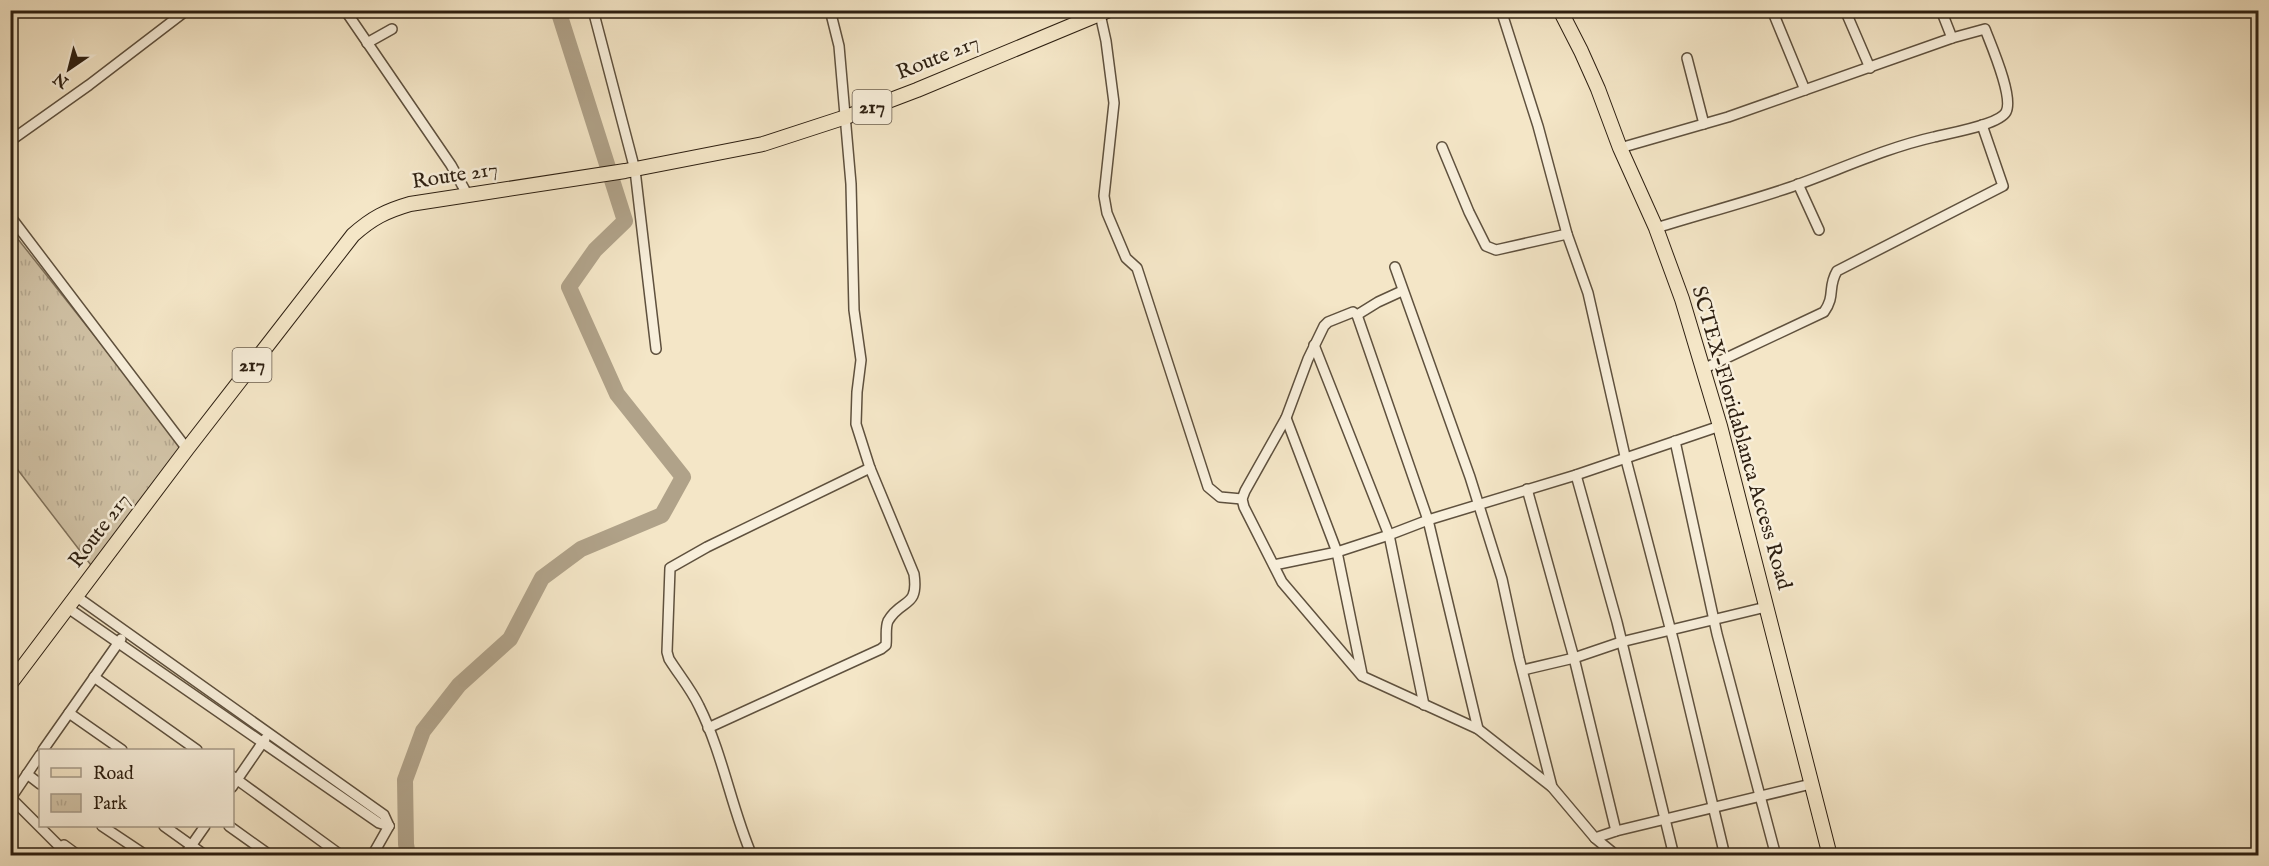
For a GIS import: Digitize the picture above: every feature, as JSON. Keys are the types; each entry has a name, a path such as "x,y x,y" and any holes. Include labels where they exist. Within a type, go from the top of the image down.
{"main road":[{"name":"SCTEX-Floridablanca Access Road","path":"1560,10 1598,89 1620,148 1656,228 1682,299 1720,426 1830,855"},
{"name":"Route 217","path":"10,684 187,448 353,235 370,220 387,211 410,204 630,170 763,144 846,117 1104,12"}],"street":[{"path":"10,141 90,85 187,10"},
{"path":"345,10 451,165 467,195"},
{"path":"593,10 630,170 656,349"},
{"path":"708,728 868,656 886,645 886,625 916,590 914,574 870,468 856,424 861,360 854,310 851,184 839,46 830,10"},
{"path":"1502,10 1538,126 1567,234 1588,293 1625,456 1671,630 1725,855"},
{"path":"1772,10 1805,90"},
{"path":"1845,10 1870,68"},
{"path":"1941,10 1952,38"},
{"path":"1104,12 1114,103 1104,196 1107,213 1126,258 1137,268 1208,487 1220,497 1242,499"},
{"path":"367,43 392,29"},
{"path":"1620,148 1704,124 1952,38 1985,29 2002,73 2008,104 2007,111 2002,117 1982,125 1913,142 1798,184 1656,228"},
{"path":"1687,58 1704,124"},
{"path":"1703,369 1824,312 1831,302 1831,286 1837,271 2003,186 1982,125"},
{"path":"1442,147 1469,212 1486,246 1490,249 1496,250 1567,234"},
{"path":"1798,184 1819,230"},
{"path":"10,216 187,448"},
{"path":"1395,267 1470,477 1502,579 1552,787"},
{"path":"1357,315 1402,291"},
{"path":"1478,729 1428,520 1357,315 1353,312 1328,322 1314,345 1286,418 1242,499 1244,507 1282,582 1362,676 1478,729 1552,787 1595,838 1617,855"},
{"path":"1314,345 1389,536 1424,705"},
{"path":"1286,418 1337,552 1362,676"},
{"path":"1274,565 1337,552 1389,536 1428,520 1720,426"},
{"path":"1675,441 1714,620 1776,855"},
{"path":"752,855 740,828 700,706 669,659 667,652 670,568 707,547 870,468"},
{"path":"1576,474 1674,855"},
{"path":"1527,489 1574,658 1616,831"},
{"path":"77,597 384,815 389,826"},
{"path":"1523,670 1574,658 1621,642 1766,607"},
{"path":"68,609 379,823 389,826"},
{"path":"46,747 126,631"},
{"path":"94,677 196,749"},
{"path":"69,713 121,749"},
{"path":"270,733 234,781 342,855"},
{"path":"39,756 10,798 39,826"},
{"path":"27,774 39,783"},
{"path":"1595,838 1811,784"},
{"path":"372,855 389,826"},
{"path":"40,827 69,855"},
{"path":"105,827 147,855"},
{"path":"167,827 206,855"},
{"path":"184,855 204,827"},
{"path":"232,827 271,855"},
{"path":"48,835 79,855"}],"green space":[{"path":"10,229 184,449 94,569 11,461"}],"waterway":[{"path":"408,856 405,780 423,731 459,685 510,639 542,578 581,549 662,515 683,477 617,394 569,287 595,250 625,221 558,10"}]}
